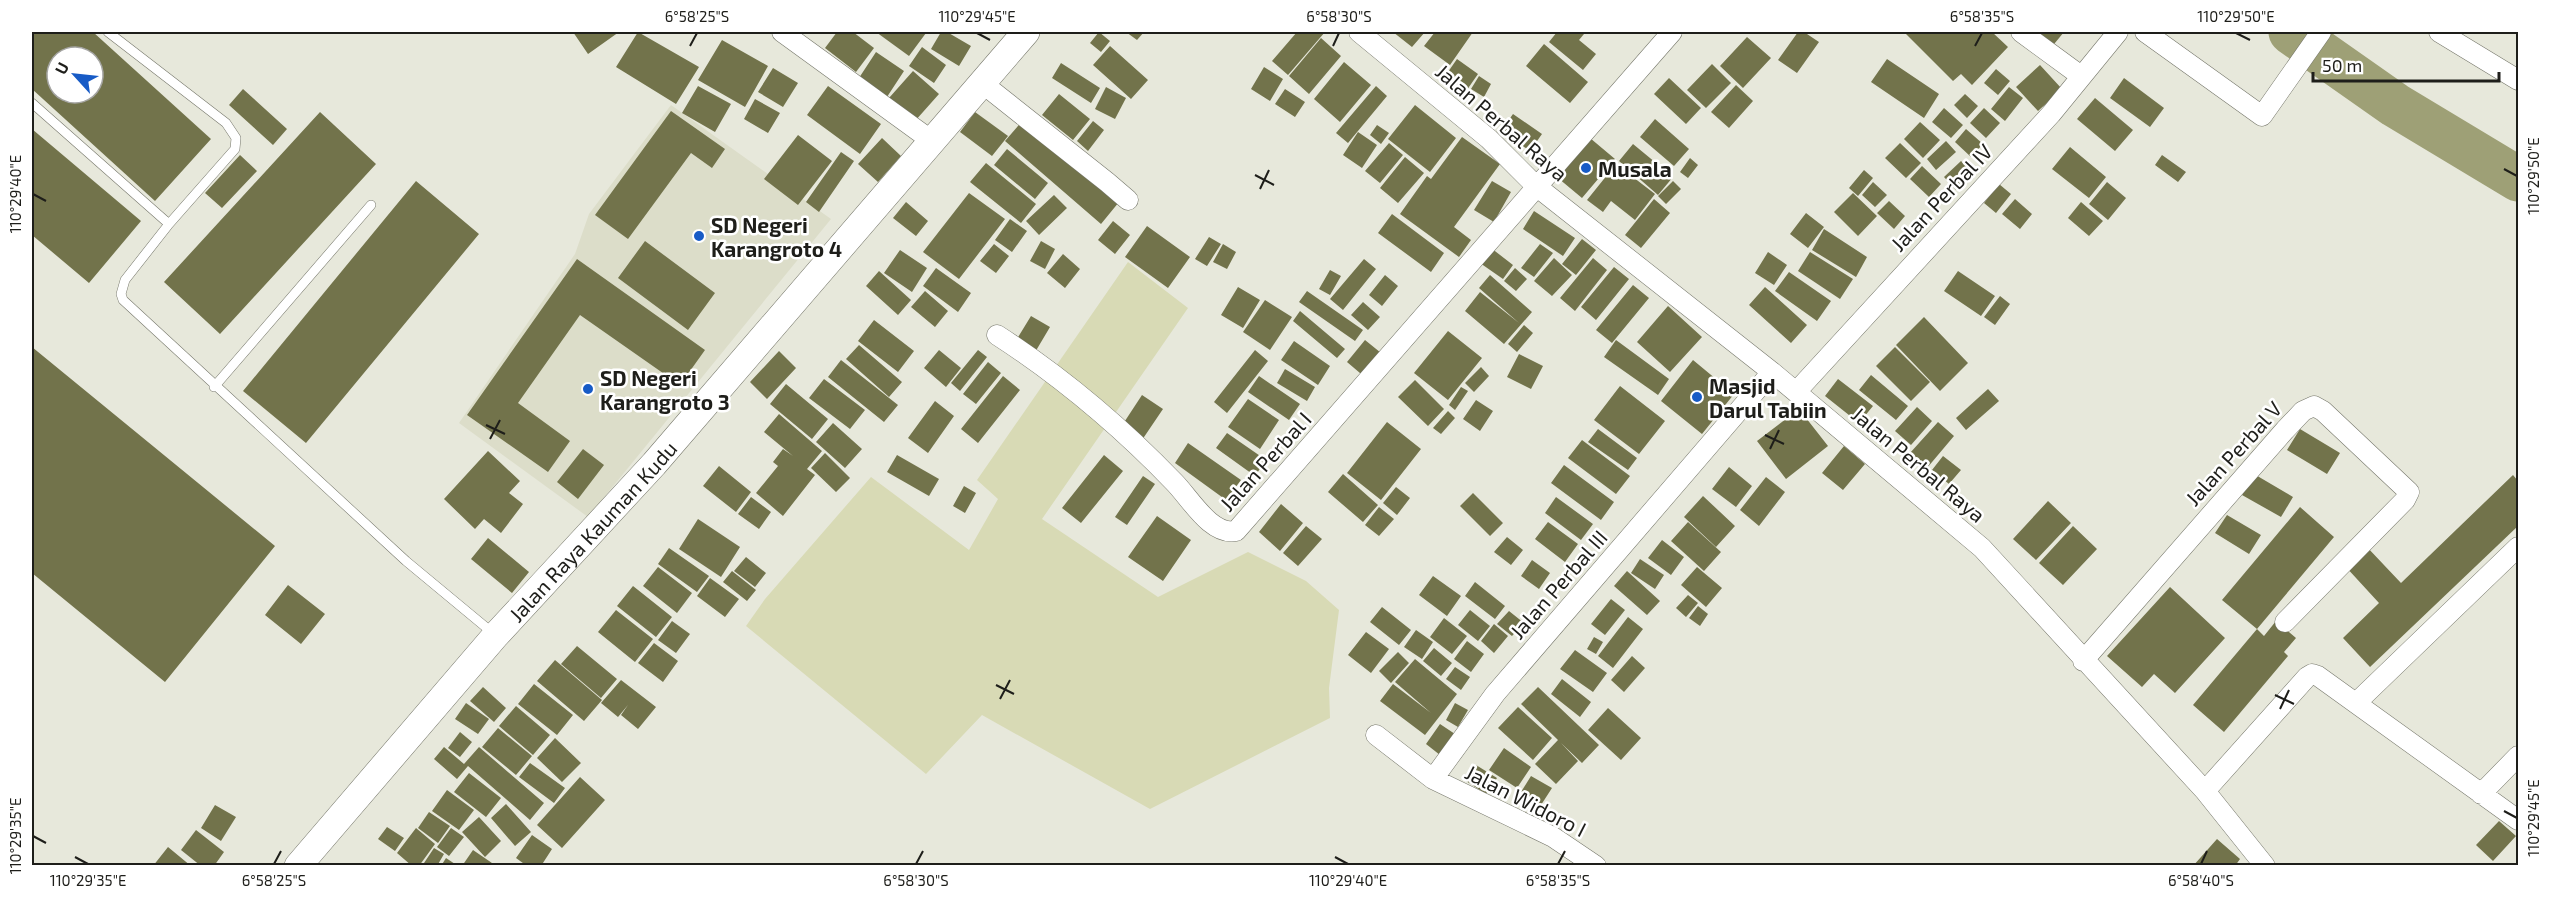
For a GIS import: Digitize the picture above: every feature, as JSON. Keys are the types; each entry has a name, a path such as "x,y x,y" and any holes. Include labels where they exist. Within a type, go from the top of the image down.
{"street":[{"path":"782,32 932,141"},
{"name":"Jalan Raya Kauman Kudu","path":"298,866 496,636 654,464 1026,32"},
{"name":"Jalan Perbal Raya","path":"1359,32 1489,139 1536,186 1797,392 1982,548 2083,661 2127,704 2205,791 2254,861"},
{"path":"1536,186 1672,32"},
{"path":"2021,32 2081,76"},
{"name":"Jalan Perbal IV","path":"1797,392 2051,114 2118,32"},
{"path":"2145,32 2262,116 2321,32"},
{"path":"2439,32 2518,80"},
{"path":"982,83 1128,200"},
{"name":"Jalan Perbal I","path":"997,335 1071,386 1172,480 1214,525 1229,533 1236,531 1536,186"},
{"name":"Jalan Perbal III","path":"1432,779 1495,694 1772,372"},
{"name":"Jalan Perbal V","path":"2083,661 2285,430 2303,411 2314,406 2323,411 2409,492 2405,500 2285,622"},
{"path":"2357,702 2518,547"},
{"path":"2205,791 2312,674 2357,702 2518,820"},
{"path":"1376,735 1432,779"},
{"path":"2481,794 2518,756"},
{"name":"Jalan Widoro I","path":"1432,779 1553,837 1596,866"}],"lane":[{"path":"108,32 226,123 236,138 236,148 169,224 125,280 121,294 123,300 214,387 406,561 496,636"},
{"path":"32,103 169,224"},
{"path":"214,387 371,205"}],"shaded area":[{"path":"671,105 831,219 588,517 459,423 575,254 589,214"}],"green space":[{"path":"1128,262 1188,308 1042,519 1158,597 1248,552 1306,581 1339,610 1329,688 1330,718 1150,809 982,715 926,774 746,626 765,599 871,477 969,550 998,499 977,480"}],"building":[{"path":"32,32 93,32 211,139 155,201 50,105 105,105 105,45 45,45 45,101 32,89"},
{"path":"573,32 619,32 588,54"},
{"path":"638,32 699,67 676,104 616,67"},
{"path":"837,32 853,32 874,48 856,72 825,48"},
{"path":"876,32 924,32 926,33 909,56"},
{"path":"941,32 947,32 971,46 959,66 931,49"},
{"path":"1099,32 1110,41 1101,52 1090,43"},
{"path":"1126,32 1144,32 1137,40"},
{"path":"1297,32 1325,32 1288,75 1272,61"},
{"path":"1393,32 1425,32 1412,47"},
{"path":"1435,32 1473,32 1450,65 1424,46"},
{"path":"1557,32 1584,34 1579,40 1596,54 1583,70 1549,42"},
{"path":"1798,32 1804,32 1819,42 1797,73 1778,60"},
{"path":"1904,32 1992,32 2008,47 1972,85 1961,74 1953,81"},
{"path":"2036,32 2064,32 2050,49"},
{"path":"1747,37 1771,58 1743,88 1720,66"},
{"path":"1321,38 1341,56 1309,94 1289,76"},
{"path":"722,40 768,66 745,107 698,80"},
{"path":"1544,44 1588,82 1570,103 1526,66"},
{"path":"1110,46 1148,80 1131,99 1093,65"},
{"path":"922,47 946,65 934,83 909,66"},
{"path":"876,52 904,71 885,100 857,81"},
{"path":"1457,59 1478,74 1462,97 1441,82"},
{"path":"1887,59 1939,94 1924,118 1871,82"},
{"path":"1344,62 1371,85 1340,122 1314,99"},
{"path":"1061,63 1100,88 1091,103 1052,78"},
{"path":"1712,64 1731,83 1706,108 1687,90"},
{"path":"2040,65 2062,89 2038,111 2016,87"},
{"path":"1264,67 1283,79 1270,101 1251,89"},
{"path":"773,68 798,83 783,107 758,92"},
{"path":"1996,69 2010,81 1998,95 1984,83"},
{"path":"913,71 939,94 915,121 889,98"},
{"path":"1479,76 1491,84 1484,97 1471,89"},
{"path":"1669,78 1701,108 1686,124 1654,94"},
{"path":"2124,78 2164,108 2150,127 2110,98"},
{"path":"1736,85 1753,101 1729,128 1711,112"},
{"path":"698,86 731,104 715,132 682,113"},
{"path":"828,86 881,124 860,154 807,115"},
{"path":"1376,86 1387,96 1348,143 1336,133"},
{"path":"1106,87 1126,98 1115,119 1095,109"},
{"path":"2009,87 2023,98 2005,121 1991,109"},
{"path":"243,89 287,129 273,145 229,105"},
{"path":"1285,89 1305,102 1295,117 1275,104"},
{"path":"1059,94 1090,119 1073,140 1042,115"},
{"path":"1965,94 1978,106 1967,118 1954,105"},
{"path":"2095,98 2133,130 2115,151 2077,119"},
{"path":"755,99 780,113 768,133 744,119"},
{"path":"1415,105 1456,138 1430,172 1388,139"},
{"path":"1944,108 1963,125 1951,138 1932,122"},
{"path":"1984,108 2000,123 1986,138 1970,123"},
{"path":"671,111 725,149 712,168 691,153 628,239 595,215"},
{"path":"320,112 376,164 220,334 164,282"},
{"path":"975,112 1008,136 992,156 960,132"},
{"path":"1513,114 1542,134 1530,151 1501,131"},
{"path":"1024,119 1119,202 1101,224 1005,141"},
{"path":"1655,119 1689,149 1674,166 1640,137"},
{"path":"1093,121 1104,130 1088,151 1077,141"},
{"path":"1920,122 1940,140 1923,158 1904,139"},
{"path":"1377,125 1389,133 1381,144 1370,135"},
{"path":"32,129 141,221 89,283 32,235"},
{"path":"1966,129 1983,144 1971,157 1955,142"},
{"path":"1358,132 1377,145 1362,168 1343,155"},
{"path":"798,135 832,161 798,205 764,179"},
{"path":"1462,137 1500,164 1454,227 1471,240 1459,257 1400,214 1427,176 1431,179"},
{"path":"882,138 901,156 878,182 858,164"},
{"name":"Musala","path":"1590,138 1615,159 1582,198 1558,178"},
{"path":"1946,141 1956,152 1936,170 1927,159"},
{"path":"1389,143 1403,155 1380,183 1365,171"},
{"path":"1900,143 1921,163 1906,178 1885,158"},
{"path":"1633,144 1673,177 1658,195 1619,161"},
{"path":"2070,147 2106,177 2089,198 2052,169"},
{"path":"1007,149 1048,183 1035,199 994,165"},
{"path":"841,152 854,161 819,212 806,202"},
{"path":"240,155 257,171 222,208 205,193"},
{"path":"2162,155 2186,172 2178,182 2155,165"},
{"path":"1405,157 1424,173 1398,203 1380,188"},
{"path":"1690,158 1698,165 1688,178 1680,172"},
{"path":"1961,161 1973,173 1956,190 1944,177"},
{"path":"986,163 1036,204 1021,223 970,182"},
{"path":"1616,164 1655,194 1635,220 1611,201 1603,212 1587,200"},
{"path":"1922,166 1941,184 1929,197 1910,179"},
{"path":"1864,170 1873,178 1858,196 1849,188"},
{"path":"416,181 479,234 306,443 243,391"},
{"path":"1492,181 1511,192 1494,222 1474,210"},
{"path":"1673,181 1681,189 1666,204 1658,196"},
{"path":"1873,182 1887,195 1875,207 1862,195"},
{"path":"2107,182 2126,198 2108,220 2089,204"},
{"path":"1999,184 2011,194 1996,213 1984,203"},
{"path":"969,193 1005,219 959,279 923,252"},
{"path":"1853,193 1877,216 1858,236 1834,212"},
{"path":"1054,195 1067,208 1039,235 1026,221"},
{"path":"1654,199 1670,213 1641,248 1625,235"},
{"path":"2015,199 2032,214 2020,229 2002,214"},
{"path":"1889,201 1905,216 1894,229 1877,213"},
{"path":"906,202 928,221 916,236 893,218"},
{"path":"2081,202 2103,221 2089,236 2068,218"},
{"path":"1534,211 1575,238 1563,256 1523,229"},
{"path":"1806,213 1824,227 1808,248 1790,234"},
{"path":"1392,214 1444,253 1431,272 1378,233"},
{"path":"1010,219 1027,231 1012,252 995,240"},
{"path":"1113,221 1130,235 1115,254 1098,240"},
{"path":"1147,226 1190,257 1168,288 1125,257"},
{"path":"1824,229 1867,257 1856,277 1812,250"},
{"path":"1209,237 1221,244 1207,266 1195,259"},
{"path":"1582,239 1596,250 1576,275 1562,264"},
{"path":"645,241 715,293 688,330 618,278"},
{"path":"1041,241 1055,249 1045,269 1030,261"},
{"path":"994,244 1009,256 996,273 980,261"},
{"path":"1223,244 1236,252 1227,269 1213,262"},
{"path":"1540,244 1553,253 1534,277 1521,268"},
{"path":"1491,248 1513,265 1503,279 1480,263"},
{"path":"900,250 927,268 912,292 884,273"},
{"path":"1768,252 1787,265 1774,285 1755,273"},
{"path":"1810,252 1853,279 1840,299 1798,271"},
{"path":"1063,254 1080,269 1065,288 1047,273"},
{"path":"1554,258 1572,275 1552,296 1534,281"},
{"path":"1593,258 1607,270 1575,311 1560,298"},
{"path":"577,259 705,350 680,385 580,315 518,403 570,441 548,472 467,415"},
{"path":"1364,259 1376,269 1343,310 1330,299"},
{"path":"1614,267 1629,279 1596,320 1581,307"},
{"path":"936,268 971,293 958,312 923,286"},
{"path":"1515,268 1527,279 1516,291 1504,281"},
{"path":"1330,270 1341,276 1330,295 1319,289"},
{"path":"879,271 911,300 898,315 866,286"},
{"path":"1958,271 1995,296 1981,316 1944,291"},
{"path":"1789,272 1831,301 1817,321 1775,291"},
{"path":"1385,275 1398,286 1382,306 1369,295"},
{"path":"1490,275 1532,312 1504,344 1465,311 1480,292 1519,323 1479,288"},
{"path":"1633,285 1649,298 1612,343 1596,330"},
{"path":"1238,287 1260,300 1243,328 1221,315"},
{"path":"1765,287 1807,325 1791,343 1749,305"},
{"path":"925,291 948,311 935,327 911,307"},
{"path":"1307,291 1363,330 1355,341 1299,302"},
{"path":"2000,296 2010,304 1995,325 1984,317"},
{"path":"1265,300 1292,317 1270,350 1243,332"},
{"path":"1363,302 1380,317 1368,330 1351,315"},
{"path":"1668,306 1702,337 1670,372 1637,342"},
{"path":"1300,311 1345,349 1337,358 1293,321"},
{"path":"1031,316 1050,327 1034,354 1015,342"},
{"path":"1924,317 1968,363 1940,391 1896,345"},
{"path":"874,320 914,351 898,372 858,341"},
{"path":"1524,325 1533,333 1517,352 1508,344"},
{"path":"1448,331 1482,358 1448,400 1414,373"},
{"path":"1365,340 1386,357 1367,379 1347,362"},
{"path":"1616,340 1669,379 1658,395 1604,357"},
{"path":"1294,341 1330,366 1318,385 1281,360"},
{"path":"859,345 902,382 889,397 846,359"},
{"path":"32,347 275,546 165,682 32,573"},
{"path":"1895,347 1930,382 1911,401 1876,366"},
{"path":"939,350 961,368 946,387 924,368"},
{"path":"978,350 987,357 960,391 951,383"},
{"path":"1255,350 1268,361 1227,413 1214,402"},
{"path":"779,351 796,368 767,399 750,382"},
{"path":"1519,354 1543,366 1531,389 1507,377"},
{"path":"841,360 898,405 884,422 828,377"},
{"name":"Masjid Darul Tabiin","path":"1693,360 1734,394 1702,434 1661,401"},
{"path":"988,362 1001,373 976,404 963,394"},
{"path":"1481,367 1489,376 1474,392 1465,383"},
{"path":"1285,369 1315,387 1307,401 1277,383"},
{"path":"1871,375 1908,406 1896,420 1859,390"},
{"path":"1003,376 1020,390 978,443 961,429"},
{"path":"1259,376 1300,404 1289,420 1248,392"},
{"path":"824,379 865,410 850,429 809,398"},
{"path":"1838,379 1873,406 1859,423 1825,396"},
{"path":"1415,380 1444,409 1428,426 1398,397"},
{"path":"786,384 828,419 812,439 770,404"},
{"path":"1620,386 1665,421 1639,454 1594,420"},
{"path":"1461,387 1468,391 1455,410 1449,405"},
{"path":"1988,389 1999,401 1966,430 1956,418"},
{"path":"1142,395 1163,409 1142,440 1121,427"},
{"path":"1248,399 1279,420 1260,449 1228,427"},
{"path":"1476,400 1493,411 1480,431 1463,419"},
{"path":"935,401 954,416 928,453 908,438"},
{"path":"1917,407 1932,421 1911,445 1895,431"},
{"path":"1799,409 1828,446 1786,479 1757,441"},
{"path":"1448,411 1455,418 1441,434 1433,428"},
{"path":"779,414 822,451 807,469 815,475 783,516 756,493 778,466 773,462 783,449 793,456 764,432"},
{"path":"1387,422 1421,449 1381,500 1347,473"},
{"path":"1938,422 1954,436 1927,468 1910,453"},
{"path":"833,423 862,449 845,468 816,442"},
{"path":"1598,429 1637,458 1628,470 1588,442"},
{"path":"2300,429 2340,453 2327,474 2287,450"},
{"path":"1227,433 1266,460 1255,476 1216,448"},
{"path":"1582,440 1630,476 1616,494 1568,458"},
{"path":"1188,443 1241,480 1226,500 1175,463"},
{"path":"1844,446 1865,464 1843,490 1822,473"},
{"path":"583,449 604,465 578,499 557,482"},
{"path":"488,451 520,481 509,493 523,504 501,533 484,519 475,529 444,499"},
{"path":"825,453 850,478 836,492 811,468"},
{"path":"897,455 939,479 929,496 887,472"},
{"path":"1104,455 1123,471 1081,523 1062,508"},
{"path":"1943,456 1961,470 1949,484 1932,470"},
{"path":"1564,465 1614,502 1601,520 1551,483"},
{"path":"719,466 751,492 736,512 703,486"},
{"path":"1729,467 1752,486 1736,507 1712,489"},
{"path":"1343,474 1378,505 1363,522 1328,492"},
{"path":"2254,474 2293,497 2281,517 2242,495"},
{"path":"2513,475 2518,481 2518,526 2370,667 2343,638 2379,603 2345,566 2366,546 2401,583"},
{"path":"1143,476 1155,484 1127,525 1115,517"},
{"path":"1766,477 1785,492 1759,526 1740,510"},
{"path":"964,486 976,493 965,513 953,506"},
{"path":"1396,487 1410,498 1397,515 1383,503"},
{"path":"1473,493 1503,523 1490,536 1460,506"},
{"path":"1703,496 1735,526 1716,547 1684,517"},
{"path":"751,497 771,512 759,529 738,514"},
{"path":"1556,497 1593,524 1581,540 1545,513"},
{"path":"2048,501 2071,523 2036,560 2013,539"},
{"path":"1281,504 1303,523 1280,551 1259,532"},
{"path":"1379,507 1394,519 1379,536 1365,525"},
{"path":"2300,507 2334,537 2257,629 2222,600"},
{"path":"2227,515 2261,535 2249,554 2215,533"},
{"path":"1157,516 1191,540 1163,581 1128,557"},
{"path":"698,519 740,547 721,577 679,549"},
{"path":"1548,522 1578,544 1565,562 1535,539"},
{"path":"1688,522 1721,552 1704,571 1671,541"},
{"path":"1306,526 1322,539 1298,566 1283,553"},
{"path":"2073,526 2097,549 2063,585 2039,563"},
{"path":"1507,537 1523,550 1511,565 1494,552"},
{"path":"488,538 529,572 512,593 471,559"},
{"path":"1662,540 1684,557 1671,575 1648,558"},
{"path":"669,548 709,576 697,592 658,564"},
{"path":"746,557 766,573 755,587 734,571"},
{"path":"1640,559 1664,575 1655,589 1631,573"},
{"path":"1532,560 1550,573 1539,589 1521,576"},
{"path":"658,567 692,593 677,613 643,586"},
{"path":"1697,567 1722,588 1706,607 1681,585"},
{"path":"732,571 756,590 747,601 723,582"},
{"path":"1627,571 1660,601 1647,615 1614,586"},
{"path":"1433,576 1461,596 1447,616 1419,595"},
{"path":"710,578 739,599 725,617 697,596"},
{"path":"1475,582 1505,606 1495,619 1465,596"},
{"path":"288,585 325,614 301,644 265,615"},
{"path":"633,586 672,617 656,637 617,606"},
{"path":"2170,587 2225,638 2175,693 2154,674 2142,687 2107,656"},
{"path":"1688,595 1698,603 1686,617 1676,608"},
{"path":"1611,599 1625,610 1605,635 1591,624"},
{"path":"1698,606 1708,614 1700,626 1689,618"},
{"path":"1382,607 1411,630 1399,645 1370,622"},
{"path":"616,610 653,639 635,662 598,632"},
{"path":"1470,610 1490,626 1478,641 1458,625"},
{"path":"1509,611 1524,623 1512,636 1497,624"},
{"path":"1628,617 1643,629 1613,668 1598,656"},
{"path":"1444,618 1467,636 1452,654 1430,637"},
{"path":"672,621 690,634 676,653 658,640"},
{"path":"2276,621 2296,638 2284,652 2288,656 2224,732 2193,705 2257,629 2264,636"},
{"path":"1494,624 1508,636 1494,653 1481,641"},
{"path":"1416,630 1433,642 1422,659 1404,647"},
{"path":"1366,632 1389,649 1371,673 1348,655"},
{"path":"1594,637 1603,642 1596,654 1587,649"},
{"path":"1467,641 1484,654 1471,672 1454,659"},
{"path":"654,643 678,661 663,682 638,663"},
{"path":"577,646 617,679 601,698 561,664"},
{"path":"1434,648 1452,663 1441,676 1423,661"},
{"path":"1575,650 1607,673 1593,692 1560,669"},
{"path":"1398,652 1409,663 1391,683 1379,671"},
{"path":"1632,656 1645,668 1624,692 1611,680"},
{"path":"1415,659 1457,694 1425,735 1380,701 1393,684 1431,713 1395,682"},
{"path":"555,660 602,700 584,721 537,681"},
{"path":"1455,667 1470,677 1461,690 1446,679"},
{"path":"1562,679 1591,702 1580,717 1551,694"},
{"path":"621,680 656,707 638,729 621,715 628,705 618,717 601,703"},
{"path":"534,684 573,715 557,735 518,704"},
{"path":"483,687 506,708 494,722 470,701"},
{"path":"1538,687 1599,745 1582,763 1561,743 1578,761 1556,784 1535,764 1558,740 1521,704"},
{"path":"466,703 489,719 478,734 455,719"},
{"path":"1455,703 1468,710 1458,727 1446,720"},
{"path":"516,706 550,735 533,755 499,726"},
{"path":"1518,707 1552,738 1533,760 1498,728"},
{"path":"1608,708 1641,738 1621,760 1588,730"},
{"path":"1440,724 1455,734 1440,755 1426,744"},
{"path":"498,728 532,756 516,775 482,747"},
{"path":"460,732 472,742 460,757 448,748"},
{"path":"555,738 581,763 562,782 537,758"},
{"path":"444,747 464,764 479,747 544,803 530,820 468,766 457,779 434,759"},
{"path":"1504,748 1531,767 1517,788 1489,770"},
{"path":"530,763 565,788 554,803 519,777"},
{"path":"1476,765 1497,778 1486,794 1466,781"},
{"path":"469,773 501,798 486,817 454,792"},
{"path":"1531,776 1552,788 1541,805 1521,792"},
{"path":"580,777 605,800 562,848 537,825"},
{"path":"447,790 474,810 459,830 432,811"},
{"path":"506,804 531,832 515,846 491,818"},
{"path":"215,805 236,817 221,841 201,828"},
{"path":"429,812 450,826 438,843 418,828"},
{"path":"479,817 501,841 485,857 462,832"},
{"path":"2499,821 2516,836 2493,861 2476,845"},
{"path":"387,827 404,838 395,851 378,839"},
{"path":"416,828 435,844 419,866 412,866 397,853"},
{"path":"451,828 464,837 449,856 437,847"},
{"path":"196,830 224,852 214,866 201,866 181,850"},
{"path":"532,835 552,849 541,866 527,866 516,858"},
{"path":"2217,839 2240,859 2235,866 2193,866"},
{"path":"168,847 191,866 153,866"},
{"path":"434,848 444,854 437,866 422,866"},
{"path":"473,850 492,863 491,866 462,866"},
{"path":"446,858 458,866 441,866"}],"waterway":[{"path":"2291,32 2395,105 2518,179"}],"place":[{"name":"Musala","path":"1586,168"},
{"name":"SD Negeri Karangroto 4","path":"699,236"},
{"name":"SD Negeri Karangroto 3","path":"588,389"},
{"name":"Masjid Darul Tabiin","path":"1697,397"}]}
